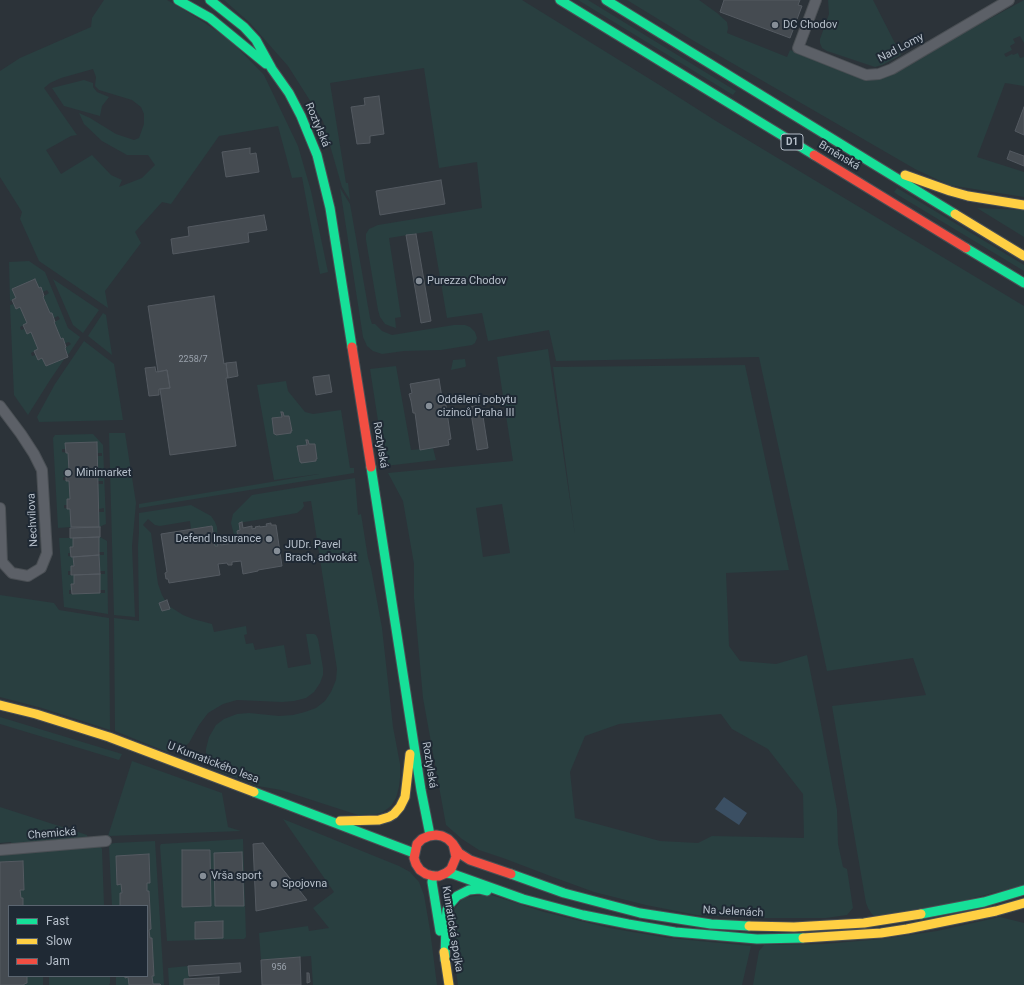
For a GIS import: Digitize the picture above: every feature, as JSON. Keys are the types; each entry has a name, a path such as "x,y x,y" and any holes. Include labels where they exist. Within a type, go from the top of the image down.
{"main road":[{"name":"Roztylská","path":"178,0 210,18 272,69"},
{"name":"Roztylská","path":"210,0 244,27 256,40 272,69 289,93 306,127 317,155 330,208 412,736 430,835"},
{"name":"Brněnská","path":"560,0 1024,283"},
{"name":"Brněnská","path":"606,0 1024,256"},
{"path":"870,162 962,194 1024,205"},
{"name":"U Kunratického lesa","path":"0,705 36,714 109,737 414,853"},
{"path":"333,821 379,820 389,817 397,811 403,803 405,797 412,736"},
{"path":"430,835 422,839 414,853 416,864 420,870 426,874 440,876 451,869 456,857 453,844"},
{"name":"Na Jelenách","path":"430,835 442,836 448,839 463,856 470,860 564,894 640,914 711,924 794,927 864,923 935,912 984,902 1024,890"},
{"path":"446,873 453,874 522,899"},
{"name":"Kunratická spojka","path":"433,876 432,882 449,985"},
{"path":"445,960 446,916 450,904 457,896 469,890 479,889 583,915 652,928 710,935 757,938 821,938 881,933 964,918 1024,903"}],"street":[{"name":"Nad Lomy","path":"816,0 798,48 866,74 879,74 892,69 1009,0"},
{"name":"Nechvílova","path":"0,406 21,434 42,470 47,553 42,568 28,576 12,574 2,562 0,508"},
{"name":"Chemická","path":"0,850 106,841"}],"green space":[{"path":"104,0 167,0 228,38 264,75 298,146 311,191 328,272 320,274 302,177 292,178 278,126 219,136 171,204 162,202 135,232 141,243 105,291 108,308 39,261 20,219 22,212 0,177 0,71 20,58 91,27 92,18","holes":["93,69 96,77 95,86 99,90 132,100 141,107 144,114 144,124 139,138 134,140 116,134 79,113 84,124 102,141 127,155 148,155 155,165 142,178 119,187 122,180 111,175 92,155 61,174 46,150 71,136 77,135 44,88 50,83 61,78"]},
{"path":"224,0 522,0 716,121 1024,306 1024,885 954,903 874,916 868,908 832,706 926,695 913,658 827,671 759,357 556,361 549,330 488,341 482,313 447,318 432,231 389,238 401,317 395,318 396,328 385,324 380,317 378,310 366,234 369,229 378,225 482,208 477,162 439,168 424,68 330,83 350,200 342,187 323,121 288,66 250,23"},
{"path":"578,0 588,0 736,91 733,95"},
{"path":"627,0 699,0 727,22 727,33 787,57 790,50 865,78 890,75 907,67 960,35 1024,0 1024,43 1020,36 1013,39 1015,43 1010,46 1012,50 1004,54 1006,57 1018,53 1020,58 1024,57 1024,86 1005,83 977,157 1024,172 1024,197 949,185 915,169 694,41"},
{"path":"828,0 873,0 901,55 875,67 822,48 820,39 829,14"},
{"path":"84,80 93,83 93,87 97,92 109,97 102,106 100,116 64,106 52,88"},
{"path":"340,188 350,204 372,324 375,324 382,331 392,335 454,325 465,325 470,327 475,332 477,338 475,343 472,345 441,350 404,351 382,354 373,351 367,346 363,337"},
{"path":"897,188 1024,265 1024,271 898,195 894,192"},
{"path":"977,208 1024,210 1024,237"},
{"path":"29,261 45,272 68,328 80,337 68,355 65,348 71,344 69,342 65,343 63,339 61,339 54,322 60,319 58,316 54,318 52,313 50,313 43,297 49,293 47,290 43,292 41,287 39,288 35,279 13,289 16,298 10,301 9,262"},
{"path":"53,279 99,310 83,333 73,325"},
{"path":"14,304 16,309 20,307 27,323 20,327 21,330 25,329 27,334 31,332 38,349 31,353 32,356 36,355 38,360 42,358 46,366 65,358 28,415 14,395 10,305"},
{"path":"103,313 106,315 112,355 88,336"},
{"path":"84,341 114,364 123,420 39,422 37,417 55,384"},
{"path":"548,349 575,535 553,367 745,365 789,570 726,573 729,646 740,661 776,664 807,655 837,810 838,844 843,867 847,869 853,908 847,915 826,918 757,918 697,915 646,905 594,892 479,850 462,839 446,825 423,698 414,598 414,564 403,501 388,473 513,461 497,357","holes":["502,504 510,553 483,557 476,508","721,714 732,729 768,749 803,794 804,838 712,836 698,843 660,841 575,818 570,772 585,736 619,724"]},
{"path":"465,359 465,367 451,370 453,360"},
{"path":"396,366 411,450 433,448 436,460 385,466 370,369"},
{"path":"286,381 288,391 305,412 313,414 341,410 350,468 354,468 354,473 139,508 139,504 319,474 274,480 257,385","holes":["283,412 284,416 289,416 292,431 291,433 276,435 274,434 272,418 282,417 281,413","308,440 309,444 315,444 317,459 316,461 301,463 297,446 307,445 306,441"]},
{"path":"109,433 125,433 136,503 132,546 135,617 114,615"},
{"path":"93,434 103,445 106,524 99,527 99,512 104,512 104,508 99,509 98,484 103,484 103,481 98,481 97,456 102,456 102,453 65,444 65,449 62,449 62,452 68,453 69,471 66,477 63,477 63,480 69,481 70,499 67,505 64,505 64,508 70,509 71,527 58,528 53,438 55,435"},
{"path":"355,478 358,515 361,514 382,628 393,727 400,764 399,787 396,798 391,806 383,812 377,814 358,815 281,790 258,786 216,770 207,760 206,754 209,737 216,725 224,719 237,714 249,713 279,716 305,712 316,708 325,701 336,680 337,669 311,501 303,502 304,506 297,513 239,523 240,530 237,531 239,543 236,543 231,523 233,514 252,495"},
{"path":"191,505 211,516 215,522 217,527 218,546 215,546 212,526 191,529 190,521 160,526 155,525 148,519 143,525 151,533 158,584 170,609 169,606 183,615 212,624 214,632 246,626 247,634 244,635 246,644 253,643 255,650 284,645 288,668 311,664 306,634 314,634 318,639 323,675 314,692 306,698 282,702 237,700 223,704 208,713 189,743 182,748 167,752 115,731 114,618 139,621 139,513"},
{"path":"99,537 107,541 108,614 64,607 59,538 73,538 73,547 71,547 71,553 68,553 68,556 73,557 74,566 71,566 71,571 68,571 68,575 74,575 74,584 72,590 69,590 69,594 105,593 105,590 100,590 100,574 105,574 105,571 100,571 99,555 104,555 104,552 99,552"},
{"path":"0,595 54,603 59,610 109,618 110,730 42,708 0,697"},
{"path":"0,717 122,754 119,760 0,724"},
{"path":"132,761 222,793 228,827 241,831 108,836"},
{"path":"0,807 87,835 88,839 12,845 11,842 0,843"},
{"path":"283,819 399,866 410,872 419,882 424,895 437,985 313,985 311,956 261,960 259,933 308,926 309,931 329,928 313,908 334,892"},
{"name":"Vrša sport","path":"243,839 246,937 244,939 167,941 161,844"},
{"path":"155,841 164,985 153,984 152,976 154,976 152,939 150,938 149,930 151,929 149,892 147,891 147,883 150,883 149,854 116,856 117,884 121,884 122,893 120,893 120,905 112,905 109,847 110,844"},
{"path":"100,846 102,849 104,905 23,905 20,890 24,890 23,861 0,862 0,853"},
{"path":"488,894 544,912 609,928 668,938 751,946 742,985 458,985 450,932 450,915 463,898"},
{"path":"1000,917 1024,923 1024,985 753,985 759,951 764,945 824,944 882,939 937,931"},
{"path":"188,966 189,979 184,979 184,985 169,985 168,968"},
{"path":"27,977 43,977 43,985 24,985 27,983"},
{"path":"49,977 110,977 109,985 49,985"},
{"path":"116,977 128,977 129,985 116,985"}],"water":[{"path":"724,797 747,813 739,825 715,809"}],"building":[{"name":"DC Chodov","path":"724,0 800,0 798,5 802,6 790,38 720,12"},
{"path":"379,96 384,134 370,136 370,143 357,144 351,107 365,105 364,98"},
{"path":"1024,107 1024,135 1015,131"},
{"path":"250,148 250,154 256,153 259,172 226,177 222,152"},
{"path":"1010,151 1024,156 1024,166 1007,159"},
{"path":"441,180 445,204 380,215 376,191"},
{"path":"264,215 267,230 248,233 249,242 173,254 171,239 189,236 188,227"},
{"name":"Purezza Chodov","path":"416,234 431,321 421,323 406,235"},
{"path":"35,279 39,288 41,287 43,297 50,313 52,313 61,339 63,338 68,357 46,366 42,358 38,360 34,351 38,349 31,332 27,334 23,325 27,323 20,307 16,309 12,300 16,298 12,289"},
{"path":"214,296 224,364 226,363 228,378 226,378 236,446 170,455 160,389 170,388 167,370 158,372 148,306"},
{"path":"236,362 238,376 228,378 226,363"},
{"path":"155,367 156,372 167,370 170,388 159,389 159,395 149,396 145,368"},
{"path":"329,375 332,392 316,395 313,377"},
{"path":"439,379 442,398 444,398 446,406 451,439 448,440 449,445 420,450 415,413 413,413 409,394 412,393 410,384"},
{"path":"476,406 477,411 482,410 488,448 477,450 470,407"},
{"path":"281,412 283,412 284,416 289,416 292,431 291,433 276,435 274,434 272,418 282,417"},
{"path":"306,440 308,440 309,444 315,444 317,459 316,461 301,463 297,446 307,445"},
{"path":"97,442 99,527 71,527 70,509 67,509 67,499 70,499 69,481 66,481 66,471 69,471 68,453 66,453 65,443"},
{"path":"242,522 243,528 252,526 252,529 260,526 267,526 266,524 271,523 271,525 276,525 282,566 243,574 241,561 232,562 232,565 228,565 227,563 218,564 220,575 169,583 168,579 166,579 165,573 167,572 161,534 212,526 215,546 218,546 217,544 221,543 221,545 236,541 236,543 239,543 237,531 240,530 239,523"},
{"path":"100,527 100,537 70,538 70,528"},
{"path":"99,537 99,555 71,557 70,547 73,547 73,538"},
{"path":"99,555 100,574 71,575 71,566 74,566 73,557"},
{"path":"100,574 100,593 72,594 71,584 74,584 74,575"},
{"path":"167,600 170,609 162,611 159,603"},
{"name":"Spojovna","path":"263,843 307,900 256,911 253,844"},
{"path":"182,850 210,850 211,906 182,907"},
{"path":"242,852 244,906 215,906 214,853"},
{"path":"149,854 150,883 147,883 147,891 149,891 151,929 149,930 150,938 152,938 154,976 152,976 153,984 161,985 129,985 128,977 148,977 148,905 120,905 120,893 122,893 121,884 117,885 116,856"},
{"path":"23,861 24,890 20,890 21,898 23,898 23,905 8,905 8,977 27,977 27,983 24,985 0,985 0,862"},
{"path":"223,921 223,938 195,939 195,922"},
{"path":"300,957 301,985 262,985 261,960"},
{"path":"240,963 241,972 189,976 188,966"},
{"path":"307,973 309,973 310,982 307,983"},
{"path":"219,977 219,985 184,985 184,979"}],"traffic: fast":[{"path":"178,0 210,18 266,64"},
{"path":"210,0 244,27 256,40 272,69 289,93 301,116 317,155 330,208 352,347"},
{"path":"560,0 814,155"},
{"path":"606,0 955,214"},
{"path":"966,248 1024,283"},
{"path":"371,467 421,790 430,835"},
{"path":"254,792 414,853"},
{"path":"446,873 453,874 523,899 583,915 628,924 675,932 757,939 803,938"},
{"path":"511,874 564,893 640,913 711,924 749,926"},
{"path":"433,876 432,882 440,931"},
{"path":"445,960 446,921 447,910 450,904 457,896 469,890 479,889 487,891"},
{"path":"921,914 984,902 1024,890"}],"traffic: slow":[{"path":"905,175 968,196 1024,205"},
{"path":"955,214 1024,256"},
{"path":"0,705 36,714 109,737 254,792"},
{"path":"340,821 379,820 394,814 400,807 405,797 410,754"},
{"path":"803,938 881,933 907,929 996,911 1024,903"},
{"path":"749,926 794,927 864,923 921,914"},
{"path":"444,952 449,985"}],"traffic: jam":[{"path":"814,155 966,248"},
{"path":"352,347 371,467"},
{"path":"453,844 456,857 451,869 446,873 439,876 426,874 420,870 416,864 414,858 417,844 422,839 436,835 448,839 453,844 459,853 470,860 511,874"}],"place":[{"name":"DC Chodov","path":"775,25"},
{"name":"Purezza Chodov","path":"419,281"},
{"name":"Oddělení pobytu cizinců Praha III","path":"429,406"},
{"name":"Minimarket","path":"68,473"},
{"name":"Defend Insurance","path":"269,539"},
{"name":"JUDr. Pavel Brach, advokát","path":"277,551"},
{"name":"Vrša sport","path":"203,876"},
{"name":"Spojovna","path":"274,884"}]}
